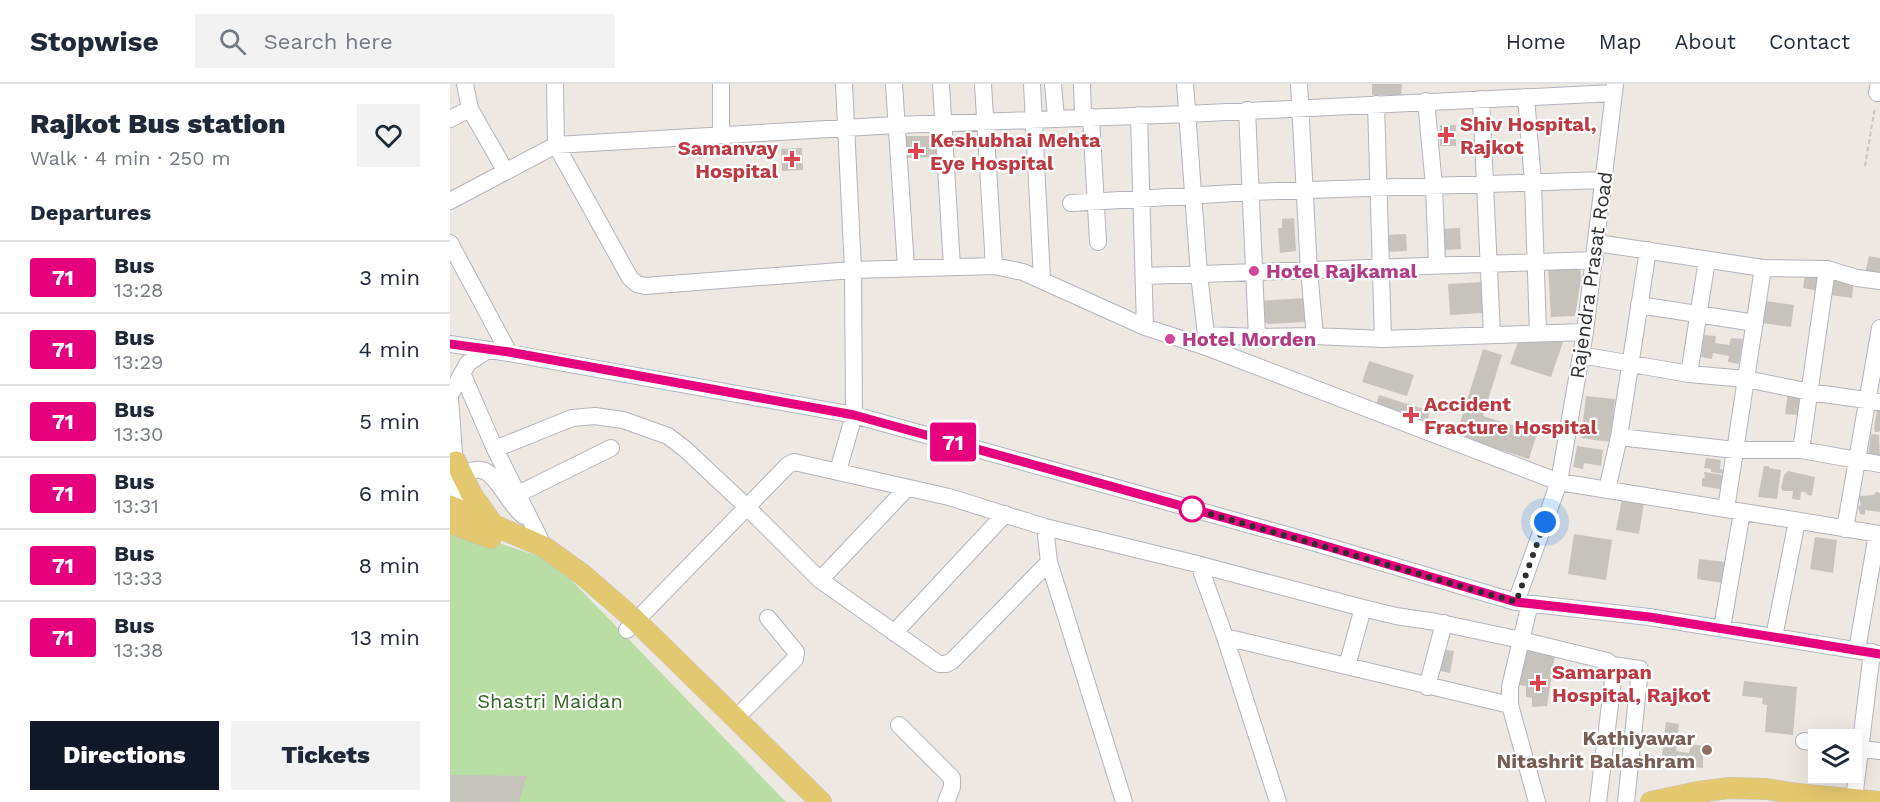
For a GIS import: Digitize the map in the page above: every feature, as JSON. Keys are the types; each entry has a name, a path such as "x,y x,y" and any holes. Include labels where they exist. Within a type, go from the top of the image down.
{"main road":[{"path":"458,468 472,495 492,523"},
{"path":"453,515 492,523 544,547 583,575 701,700 802,802"},
{"path":"453,515 535,559 631,625 735,719 821,802"},
{"path":"1651,802 1729,795 1856,800"}],"street":[{"path":"465,84 470,109 506,170"},
{"path":"555,84 556,145 630,278 637,284 645,286 906,268 994,266 1017,270 1145,327 1208,341 1559,482 1879,534 1870,652 1874,694 1862,731"},
{"path":"721,84 721,135"},
{"path":"838,471 854,415 853,270 844,84"},
{"path":"894,84 906,268"},
{"path":"941,84 952,267"},
{"path":"983,84 994,266"},
{"path":"1032,84 1042,280"},
{"path":"1053,84 1056,118"},
{"path":"1082,84 1098,242"},
{"path":"1185,84 1195,195 1199,274 1208,341"},
{"path":"1299,84 1309,271 1315,336"},
{"path":"450,201 556,145 896,125 1376,104 1426,101 1474,94 1526,97 1615,89"},
{"name":"Rajendra Prasat Road","path":"1510,705 1510,687 1521,640 1523,603 1559,482 1581,356 1615,89"},
{"path":"1474,94 1486,184 1492,334"},
{"path":"1526,97 1533,183 1538,333"},
{"path":"1426,101 1434,186 1437,266"},
{"path":"1376,104 1383,339"},
{"path":"450,119 470,109"},
{"path":"1247,110 1257,337"},
{"path":"1138,115 1145,327"},
{"path":"1071,203 1251,192 1604,180"},
{"path":"450,243 509,352"},
{"path":"1597,243 1763,268 1827,269 1857,278 1880,281"},
{"path":"1607,490 1618,437 1648,250"},
{"path":"1144,276 1595,260"},
{"path":"1689,374 1707,260"},
{"path":"1722,628 1734,511 1735,450 1763,268"},
{"path":"1801,450 1827,269"},
{"path":"1639,305 1755,323"},
{"path":"1845,529 1856,460 1874,401 1880,328"},
{"path":"1208,341 1257,337 1315,336 1383,339 1585,332"},
{"path":"450,344 509,352 854,415 1523,603 1649,617 1870,652"},
{"path":"453,515 458,468 450,396 462,373 473,359 488,350"},
{"path":"1581,356 1689,374 1746,379 1810,392 1874,401"},
{"path":"462,373 495,449 544,547"},
{"path":"495,449 572,418 595,416 623,420 651,429 677,442 747,507 819,580 939,664 952,661 1049,562"},
{"path":"1618,437 1735,450 1801,450 1880,464"},
{"path":"518,494 611,448"},
{"path":"631,625 788,465 794,462 802,463 907,488 1045,527 1363,608 1396,616 1444,623 1607,661 1612,665 1640,669 1626,802"},
{"path":"458,468 488,472 495,478 515,510 532,522"},
{"path":"819,580 907,488"},
{"path":"894,633 1005,514"},
{"path":"1774,637 1797,521"},
{"path":"1045,527 1049,562 1124,802"},
{"path":"1199,565 1225,637 1278,802"},
{"path":"1347,666 1363,608"},
{"path":"735,719 795,659 796,652 793,646 768,618"},
{"path":"1427,687 1444,623"},
{"path":"1225,637 1510,705 1537,802"},
{"path":"1598,802 1614,672 1612,665"},
{"path":"899,725 952,778 952,787 946,802"},
{"path":"1862,750 1880,751"},
{"path":"1856,783 1856,800"}],"path":[{"path":"1865,166 1879,90"}],"green space":[{"name":"Shastri Maidan","path":"450,527 553,561 786,802 450,802"}],"building":[{"path":"1372,84 1402,84 1401,95 1372,95"},
{"path":"1440,125 1456,125 1456,146 1440,146"},
{"path":"903,136 936,136 936,157 904,158"},
{"path":"802,148 803,170 782,171 781,149"},
{"path":"1294,218 1296,251 1280,253 1278,228 1282,228 1282,219"},
{"path":"1460,228 1461,249 1442,250 1441,229"},
{"path":"1406,234 1407,251 1386,252 1385,235"},
{"path":"1869,256 1880,258 1880,276 1865,273"},
{"path":"1580,263 1581,279 1575,316 1551,317 1548,266"},
{"path":"1805,274 1821,277 1819,291 1803,288"},
{"path":"1832,276 1854,279 1852,298 1830,295"},
{"path":"1482,282 1483,313 1450,315 1448,284"},
{"path":"1304,298 1305,322 1268,324 1263,321 1259,301"},
{"path":"1765,301 1794,305 1791,327 1761,323"},
{"path":"1704,335 1716,336 1715,343 1729,345 1731,338 1743,339 1739,364 1728,362 1729,356 1713,353 1712,359 1701,357"},
{"path":"1520,336 1565,336 1551,377 1510,364"},
{"path":"1483,349 1502,355 1483,416 1537,433 1529,459 1456,436"},
{"path":"1369,361 1414,375 1407,396 1362,382"},
{"path":"1788,391 1801,392 1798,415 1785,414"},
{"path":"1379,395 1430,411 1426,427 1374,411"},
{"path":"1586,396 1615,399 1610,442 1581,438"},
{"path":"1877,409 1880,409 1880,431 1875,432 1874,429"},
{"path":"1871,435 1879,435 1880,458 1868,455"},
{"path":"1577,446 1603,450 1601,466 1584,463 1583,469 1573,467"},
{"path":"1706,458 1721,460 1720,469 1725,470 1724,474 1711,472 1711,469 1704,468"},
{"path":"1764,466 1781,470 1777,499 1758,497"},
{"path":"1788,471 1815,477 1812,495 1801,492 1800,500 1792,499 1793,491 1783,491 1781,488 1784,475"},
{"path":"1704,472 1728,476 1724,490 1702,486 1702,478 1705,478"},
{"path":"1876,492 1880,493 1880,512 1865,510 1865,515 1860,514 1859,496 1874,495"},
{"path":"1622,499 1644,503 1639,534 1616,530"},
{"path":"1574,534 1612,540 1606,580 1568,574"},
{"path":"1815,537 1837,540 1833,573 1810,569"},
{"path":"1699,559 1726,562 1723,583 1697,579"},
{"path":"1523,646 1555,654 1547,706 1532,707 1532,698 1526,697 1526,686 1515,685"},
{"path":"1440,649 1454,651 1450,673 1436,670"},
{"path":"1744,681 1797,687 1793,735 1765,732 1767,705 1762,704 1763,698 1742,696"},
{"path":"1666,722 1679,724 1676,751 1689,753 1691,744 1703,746 1703,768 1661,764"},
{"path":"450,775 527,776 519,802 450,802"}],"bus line":[{"name":"71","path":"450,344 509,352 854,415 1319,544 1516,602 1649,617 1880,654"}],"place":[{"name":"Shiv Hospital, Rajkot","path":"1446,135"},
{"name":"Keshubhai Mehta Eye Hospital","path":"916,151"},
{"name":"Samanvay Hospital","path":"792,159"},
{"name":"Hotel Rajkamal","path":"1254,271"},
{"name":"Hotel Morden","path":"1170,339"},
{"name":"Accident Fracture Hospital","path":"1411,415"},
{"name":"Samarpan Hospital, Rajkot","path":"1538,683"},
{"name":"Kathiyawar Nitashrit Balashram","path":"1707,750"}],"route":[{"path":"1192,509 1186,507 1516,602 1545,522"}]}
